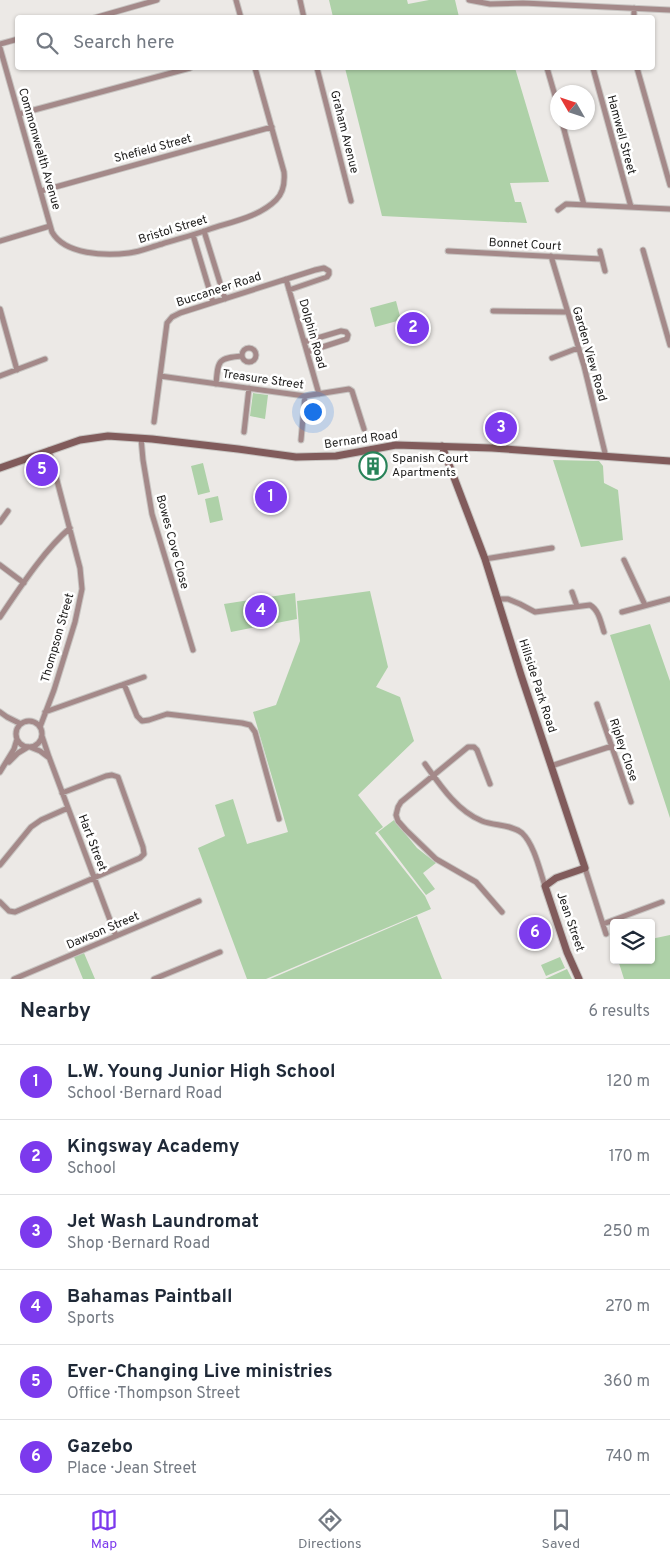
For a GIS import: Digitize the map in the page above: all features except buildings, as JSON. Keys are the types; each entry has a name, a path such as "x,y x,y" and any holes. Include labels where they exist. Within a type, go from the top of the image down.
{"main road":[{"name":"Bernard Road","path":"0,468 80,440 108,436 141,438 296,457 336,456 396,445 492,448 670,462"},
{"name":"Hillside Park Road","path":"442,446 485,559 585,868"},
{"name":"Jean Street","path":"578,979 567,952 546,886 556,878 585,868"}],"street":[{"path":"104,15 157,0"},
{"path":"236,0 240,15"},
{"path":"300,0 303,15"},
{"path":"469,0 490,4 522,2 583,3 670,10"},
{"path":"634,8 634,15"},
{"path":"0,44 15,40"},
{"name":"Commonwealth Avenue","path":"0,48 50,226"},
{"path":"19,114 183,70"},
{"path":"256,70 272,127"},
{"name":"Graham Avenue","path":"318,70 352,201"},
{"path":"548,70 552,85"},
{"name":"Hamwell Street","path":"594,70 631,207"},
{"path":"638,70 670,186"},
{"name":"Bristol Street","path":"50,226 56,238 68,247 83,251 115,254 134,252 193,235 254,214 271,205 283,189 285,180 272,127"},
{"name":"Shefield Street","path":"41,191 272,127"},
{"path":"564,130 584,205"},
{"path":"558,210 566,204 670,209"},
{"path":"0,241 50,226"},
{"path":"204,231 224,299"},
{"path":"193,235 214,302"},
{"path":"643,250 670,345"},
{"name":"Bonnet Court","path":"448,251 601,258"},
{"path":"600,251 605,272"},
{"name":"Garden View Road","path":"551,256 578,348 606,457"},
{"name":"Buccaneer Road","path":"154,422 168,321 174,315 324,268 330,272 327,277 289,290"},
{"name":"Dolphin Road","path":"286,279 319,394"},
{"path":"0,309 17,370"},
{"path":"493,311 567,312"},
{"path":"304,342 341,331 346,332 348,335 344,341 307,352"},
{"path":"552,358 578,348"},
{"path":"216,384 219,362 227,358 242,356"},
{"path":"0,376 45,359"},
{"name":"Treasure Street","path":"160,376 305,396 347,388 351,390 364,429"},
{"path":"244,432 249,388"},
{"path":"301,440 305,396"},
{"name":"Bowes Cove Close","path":"141,438 152,514 193,650"},
{"name":"Thompson Street","path":"40,727 76,622 81,598 82,580 49,450"},
{"path":"0,522 8,511"},
{"path":"0,617 59,538 70,528"},
{"path":"485,559 552,548"},
{"path":"624,560 645,605"},
{"path":"0,565 24,583"},
{"path":"572,592 577,606"},
{"path":"498,598 508,599 535,612 590,605 594,607 604,632"},
{"path":"622,612 670,599"},
{"path":"33,722 45,713 144,677"},
{"path":"124,684 137,716 142,721 167,714 250,725 255,732 279,819"},
{"name":"Ripley Close","path":"597,704 630,802"},
{"path":"0,712 21,724"},
{"path":"5,766 17,739 16,730 7,717"},
{"path":"0,772 18,753 38,744 42,736 40,727 29,721 21,724 16,730"},
{"name":"Hart Street","path":"42,736 116,936"},
{"path":"17,739 22,746 44,753 49,757"},
{"path":"551,766 612,746"},
{"path":"490,784 478,752 476,749 468,747 401,802 397,811 397,819 432,856 476,882 502,912"},
{"path":"425,764 455,802 470,815 484,822 505,826 522,833 531,846 546,886"},
{"path":"0,902 10,912 15,912 140,858 144,854 121,783 115,776 106,776 62,793"},
{"path":"0,864 31,827 68,808"},
{"name":"Hillside Park Road","path":"585,868 606,934"},
{"name":"Dawson Street","path":"14,979 199,902"},
{"path":"603,924 662,902"},
{"path":"154,979 220,952"}],"green space":[{"path":"329,0 407,0 408,4 429,0 455,0 459,15 333,15"},
{"path":"346,70 516,70 549,182 510,183 515,202 521,202 527,223 382,216"},
{"path":"396,301 401,320 375,327 370,308"},
{"path":"253,393 268,395 265,419 250,416"},
{"path":"553,460 599,461 603,466 604,483 618,490 623,540 581,547"},
{"path":"203,463 210,492 198,495 191,466"},
{"path":"218,496 223,520 210,523 205,499"},
{"path":"370,591 388,667 376,687 400,697 414,741 358,795 383,827 375,833 425,896 431,909 266,979 247,979 198,848 225,836 215,805 233,799 247,844 288,832 253,712 276,705 300,641 297,601"},
{"path":"295,593 297,619 231,632 224,604"},
{"path":"650,624 670,681 670,818 610,635"},
{"path":"394,820 417,848 436,863 423,873 435,889 426,895 378,832"},
{"path":"417,916 442,979 270,979"},
{"path":"670,935 670,979 624,979 619,964 655,964 655,938"},
{"path":"84,953 95,979 83,979 74,957"},
{"path":"560,957 565,968 546,976 541,965"},
{"path":"567,969 572,979 545,979"}],"place":[{"name":"Kingsway Academy","path":"413,328"},
{"name":"Jet Wash Laundromat","path":"501,428"},
{"name":"Spanish Court Apartments","path":"373,466"},
{"name":"Ever-Changing Live ministries","path":"42,470"},
{"name":"L.W. Young Junior High School","path":"271,497"},
{"name":"Bahamas Paintball","path":"261,611"},
{"name":"Gazebo","path":"535,933"}]}
